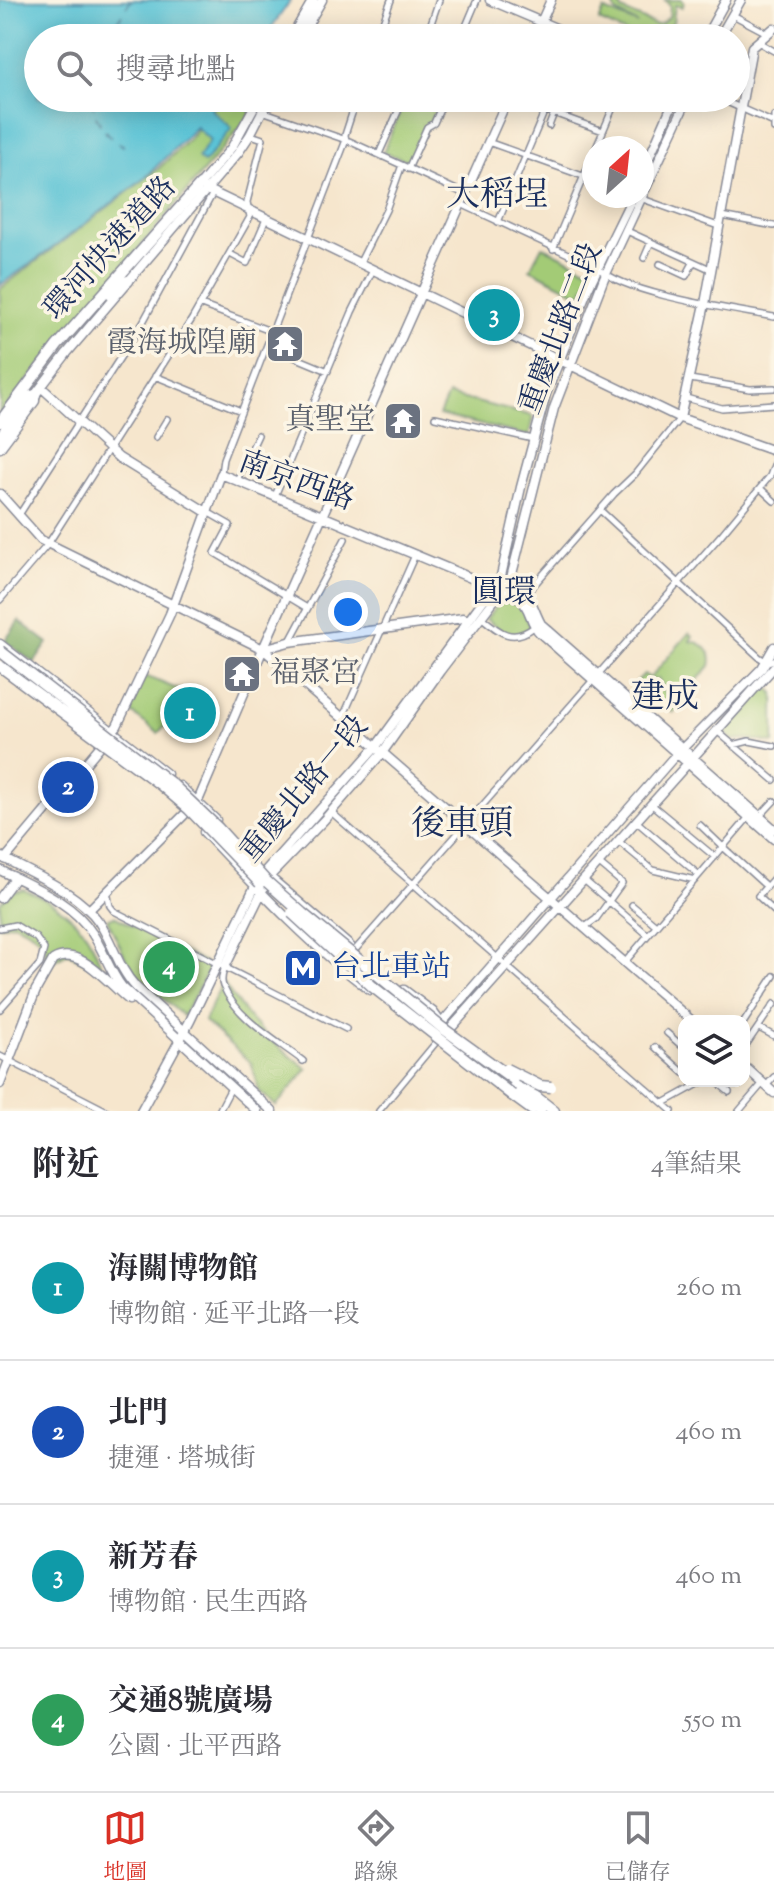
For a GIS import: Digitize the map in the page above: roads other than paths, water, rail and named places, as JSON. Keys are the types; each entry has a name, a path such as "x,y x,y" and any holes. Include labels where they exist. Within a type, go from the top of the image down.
{"highway":[{"name":"環河快速道路","path":"0,422 57,346 151,241 207,189"},
{"name":"環河快速道路","path":"1,435 82,326 114,291 128,281"},
{"path":"1,435 38,391"},
{"path":"0,651 100,736"},
{"path":"0,658 189,809 246,870 373,987 536,1111"},
{"path":"0,668 196,805 266,881 302,913 555,1111"},
{"path":"263,882 390,995 513,1088 536,1111"},
{"path":"301,904 309,923"},
{"path":"284,914 309,923"},
{"path":"444,1027 456,1031 506,1069 540,1086 551,1087"},
{"path":"513,1088 555,1111"}],"street":[{"path":"299,24 313,0"},
{"path":"308,24 322,0"},
{"path":"382,24 391,0"},
{"path":"431,24 439,0"},
{"path":"467,24 477,0"},
{"path":"490,0 546,24"},
{"path":"541,22 551,0"},
{"path":"713,24 726,0"},
{"path":"728,24 741,0"},
{"path":"733,15 771,30 752,47 750,57"},
{"path":"758,42 774,51"},
{"path":"19,515 151,308 207,189 251,112"},
{"path":"0,448 35,401 38,391 250,135 262,112"},
{"path":"265,112 346,140 465,194"},
{"path":"221,474 223,459 346,140 352,112"},
{"path":"379,154 398,112"},
{"path":"360,262 405,167 439,112"},
{"path":"89,910 198,801 502,112"},
{"path":"498,222 544,112"},
{"path":"551,112 603,131"},
{"path":"601,136 611,112"},
{"path":"654,146 669,112"},
{"name":"重慶北路二段","path":"654,164 681,112"},
{"path":"526,594 635,474 680,418 705,304 739,112"},
{"path":"748,112 774,122"},
{"path":"549,126 554,113"},
{"path":"0,600 48,544 201,305 250,217 247,202 263,139 250,135"},
{"path":"488,142 582,177"},
{"path":"553,249 582,179"},
{"path":"207,189 680,418 774,451"},
{"path":"654,203 718,226"},
{"path":"461,204 598,268 605,275 625,284 774,317"},
{"name":"重慶北路二段","path":"500,588 533,439 560,359 598,268 631,208"},
{"name":"重慶北路二段","path":"500,588 511,578 552,414 634,208"},
{"path":"721,215 774,226"},
{"path":"230,254 247,263 267,218"},
{"path":"627,231 710,269"},
{"path":"644,258 651,242"},
{"path":"660,264 686,276 693,262"},
{"path":"275,496 374,269"},
{"path":"201,305 273,332"},
{"path":"268,346 328,371"},
{"path":"155,376 241,411"},
{"path":"690,379 700,378 750,389 774,388"},
{"name":"南京西路","path":"38,391 119,458 208,513 221,474 500,588 524,602 534,627 596,677"},
{"path":"686,398 722,408 774,404"},
{"path":"435,417 533,439"},
{"path":"156,437 167,419"},
{"path":"237,480 258,435"},
{"path":"355,950 760,488 774,465"},
{"path":"760,488 774,501"},
{"path":"0,494 41,540 263,649 685,1015"},
{"path":"600,510 772,663"},
{"path":"1,863 100,736 114,731 173,604 208,513 230,525 215,553 307,608"},
{"path":"289,642 345,539"},
{"path":"343,717 415,554"},
{"name":"南京西路","path":"500,588 526,594 534,604 541,624 596,677 680,752 774,829"},
{"name":"重慶北路一段","path":"263,882 332,812 500,588"},
{"name":"重慶北路一段","path":"141,1111 222,966 263,882 321,806 379,751 468,620 500,588"},
{"path":"481,617 506,636 517,636 534,627"},
{"path":"263,649 289,642 463,618 468,620"},
{"path":"0,644 114,731 198,801 263,882 284,914 348,974 536,1111"},
{"path":"444,1027 561,906 716,730 772,663 774,647"},
{"path":"10,677 17,669 19,659"},
{"path":"379,1111 498,959 551,897 680,752 772,663"},
{"path":"0,668 85,730 100,736 263,882 301,904 433,1012 444,1027"},
{"path":"85,730 81,727 81,719 92,715"},
{"path":"716,730 774,780"},
{"path":"733,745 749,741 774,746"},
{"name":"南京西路","path":"689,759 774,839"},
{"path":"760,817 774,801"},
{"path":"651,804 715,857"},
{"path":"321,806 332,812 672,1111"},
{"path":"625,962 749,817"},
{"path":"636,821 697,878"},
{"path":"700,825 767,887"},
{"path":"618,841 653,870 697,878"},
{"path":"1,863 15,878 80,918 116,979 152,1017 257,1111"},
{"path":"1,863 75,899 89,910 105,933 129,980 272,1111"},
{"path":"585,927 596,919 622,883 598,863"},
{"path":"0,898 15,878"},
{"path":"774,878 758,896 774,911"},
{"path":"584,880 648,935"},
{"path":"107,890 110,906 122,914 346,1029"},
{"path":"632,905 656,925"},
{"path":"0,928 13,925 41,943 44,957 0,1009"},
{"path":"0,1084 4,1059 53,960 67,956 87,964 152,1017"},
{"path":"222,966 223,986 242,1013 303,1061"},
{"path":"749,1015 774,976"},
{"path":"23,983 36,990"},
{"path":"750,1040 773,1006"},
{"path":"759,1028 774,1036"},
{"path":"667,1033 678,1043"},
{"path":"655,1047 678,1068"},
{"path":"4,1059 107,1111"},
{"path":"750,1071 768,1087"},
{"path":"739,1111 768,1087 774,1077"},
{"path":"664,1103 693,1087"},
{"path":"723,1087 729,1092"},
{"path":"219,1111 231,1088"}],"water":[{"path":"0,0 291,0 274,24 24,24 24,112 214,112 232,128 204,163 198,158 210,140 196,127 145,178 0,285"}],"place":[{"name":"新芳春","path":"494,315"},
{"name":"霞海城隍廟","path":"285,344"},
{"name":"真聖堂","path":"403,421"},
{"name":"福聚宮","path":"242,674"},
{"name":"海關博物館","path":"190,713"},
{"name":"北門","path":"68,787"},
{"name":"交通8號廣場","path":"169,967"},
{"name":"台北車站","path":"303,968"}],"district":[{"name":"大稻埕","path":"497,196"},
{"name":"圓環","path":"504,594"},
{"name":"建成","path":"665,698"},
{"name":"後車頭","path":"462,825"}]}
